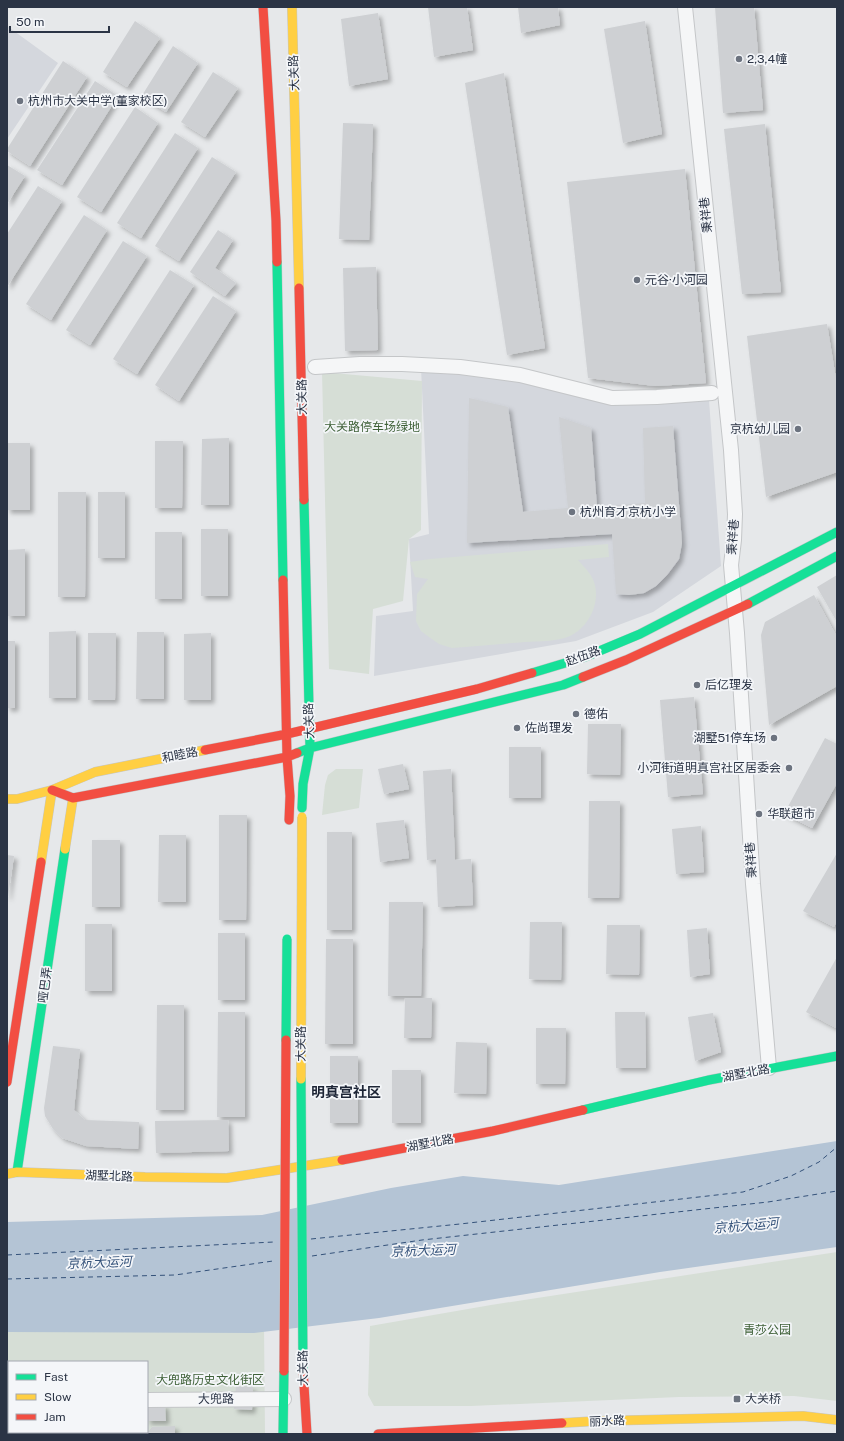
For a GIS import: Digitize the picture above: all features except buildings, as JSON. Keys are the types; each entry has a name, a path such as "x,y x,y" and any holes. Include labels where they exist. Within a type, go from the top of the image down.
{"main road":[{"name":"大关路","path":"263,7 276,221 287,734 290,796 289,824"},
{"name":"大关路","path":"292,7 310,729 310,748 303,784 302,817 300,1184 303,1369 307,1434"},
{"name":"赵伍路","path":"310,729 477,689 585,657 640,634 837,532"},
{"name":"赵伍路","path":"288,757 310,748 563,685 626,660 734,611 837,556"},
{"name":"和睦路","path":"7,799 17,800 52,790 95,772 310,729"},
{"name":"和睦路","path":"73,798 288,757"},
{"path":"52,790 73,798"},
{"name":"哑巴弄","path":"7,1082 52,790"},
{"name":"哑巴弄","path":"17,1172 73,798"},
{"name":"大关路","path":"283,1434 287,932"},
{"name":"湖墅北路","path":"7,1170 17,1172 145,1177 227,1178 334,1161 493,1131 709,1080 837,1056"},
{"name":"湖墅北路","path":"7,1174 17,1172"},
{"name":"丽水路","path":"378,1434 597,1420 803,1416 837,1420"}],"street":[{"name":"秉祥巷","path":"685,7 731,450 735,514 731,565 732,586 753,884 770,1068"},
{"path":"315,367 360,364 402,364 460,367 520,375 612,398 657,397 712,393"},
{"name":"大兜路","path":"148,1400 284,1399"}],"shaded area":[{"name":"杭州市大关中学(董家校区)","path":"7,26 58,63 7,139"},
{"name":"杭州育才京杭小学","path":"421,368 657,397 709,400 721,566 653,612 576,641 374,676 376,616 413,611 409,539 429,534"}],"green space":[{"name":"大关路停车场绿地","path":"322,372 422,381 421,530 409,539 403,601 373,609 369,674 329,669"},
{"path":"608,544 609,557 578,560 593,579 596,590 596,598 592,613 588,620 583,627 570,636 548,641 452,648 439,644 421,631 416,621 417,594 428,579 415,577 410,562"},
{"path":"336,769 363,769 359,808 322,815 325,785 328,775"},
{"name":"青莎公园","path":"837,1252 837,1401 794,1396 679,1397 471,1406 374,1406 368,1395 370,1326 491,1305"},
{"name":"大兜路历史文化街区","path":"264,1325 265,1434 7,1434 7,1326"}],"water":[{"name":"京杭大运河","path":"837,1141 837,1247 660,1272 379,1318 254,1333 7,1332 7,1222 262,1215 391,1188 463,1176 559,1185"}],"ferry route":[{"path":"311,1239 460,1224 743,1192 791,1176 819,1162 837,1147"},
{"path":"312,1256 422,1240 768,1202 837,1191"},
{"path":"7,1255 274,1242"},
{"path":"7,1279 175,1275 273,1261"}],"traffic: fast":[{"path":"277,262 283,580"},
{"path":"302,808 303,784 310,748 304,500"},
{"path":"532,673 585,657 640,634 837,532"},
{"path":"748,604 837,556"},
{"path":"297,753 310,748 563,685 583,677"},
{"path":"17,1172 65,849"},
{"path":"286,1040 287,939"},
{"path":"583,1110 709,1080 837,1056"},
{"path":"301,1079 303,1369"},
{"path":"283,1434 284,1371"}],"traffic: slow":[{"path":"292,7 299,288"},
{"path":"7,799 17,799 52,790 95,772 205,750"},
{"path":"41,862 52,790"},
{"path":"65,849 73,798"},
{"path":"301,1079 302,817"},
{"path":"7,1174 17,1172 145,1177 227,1178 342,1160"},
{"path":"562,1423 803,1416 837,1420"}],"traffic: jam":[{"path":"263,7 276,221 277,262"},
{"path":"299,288 304,500"},
{"path":"283,580 287,757 290,796 289,820"},
{"path":"583,677 626,660 748,604"},
{"path":"205,750 287,734 477,689 532,673"},
{"path":"52,790 73,798 287,757 297,753"},
{"path":"7,1082 41,862"},
{"path":"284,1371 286,1040"},
{"path":"342,1160 493,1131 583,1110"},
{"path":"303,1369 307,1434"},
{"path":"378,1434 562,1423"}],"place":[{"name":"2,3,4幢","path":"739,59"},
{"name":"杭州市大关中学(董家校区)","path":"20,101"},
{"name":"元谷·小河园","path":"637,280"},
{"name":"京杭幼儿园","path":"798,429"},
{"name":"杭州育才京杭小学","path":"572,512"},
{"name":"后亿理发","path":"697,685"},
{"name":"德佑","path":"576,714"},
{"name":"佐尚理发","path":"517,728"},
{"name":"湖墅51停车场","path":"774,738"},
{"name":"小河街道明真宫社区居委会","path":"789,768"},
{"name":"华联超市","path":"759,814"},
{"name":"大关桥","path":"737,1399"}],"district":[{"name":"明真宫社区","path":"346,1092"}]}
